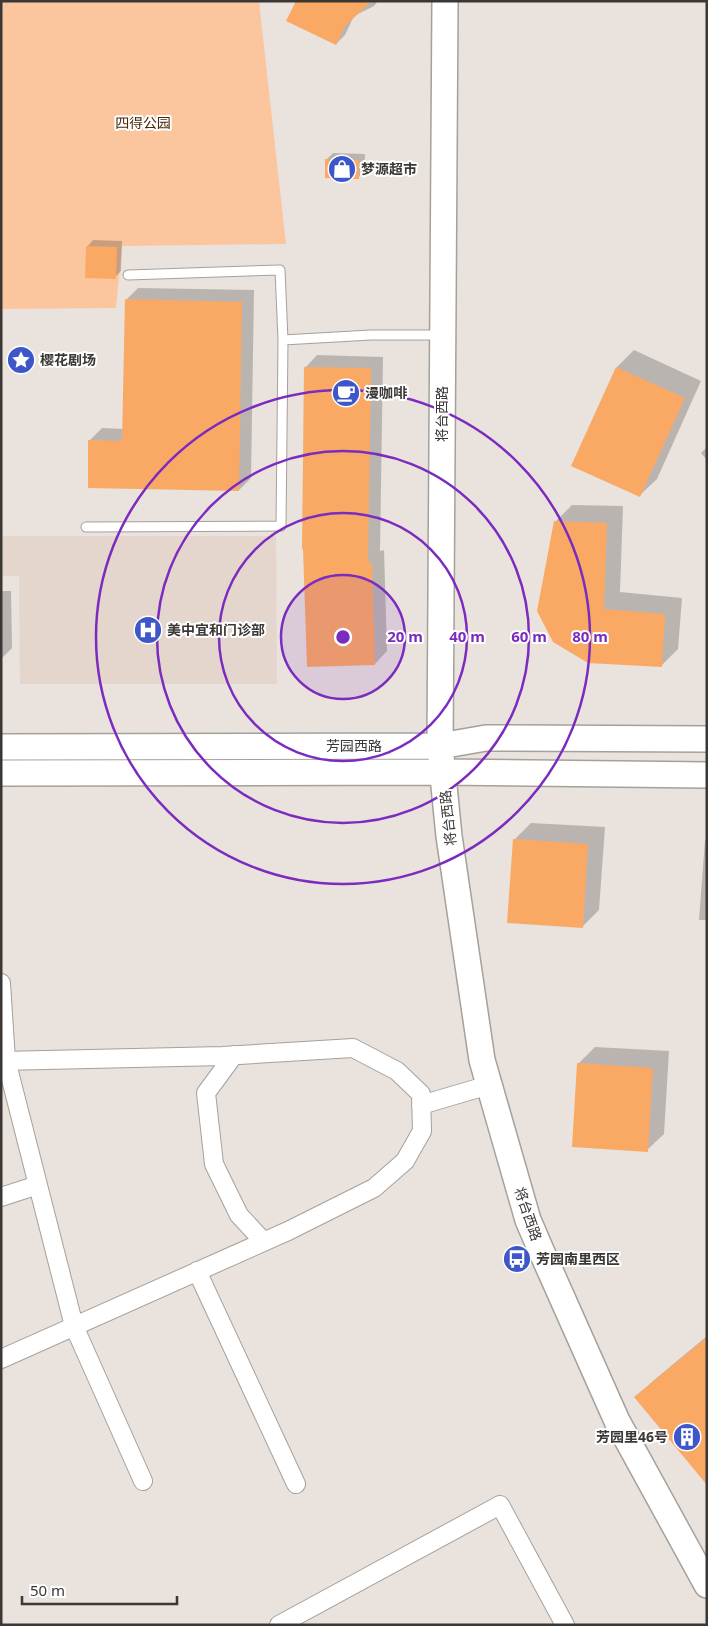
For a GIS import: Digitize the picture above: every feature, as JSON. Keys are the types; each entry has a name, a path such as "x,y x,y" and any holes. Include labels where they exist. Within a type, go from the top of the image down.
{"street":[{"name":"将台西路","path":"445,1 440,746 449,836 482,1060 528,1220 617,1421 707,1585"},
{"name":"芳园西路","path":"1,747 440,746 486,738 707,739"},
{"name":"芳园西路","path":"1,773 443,772 707,775"},
{"path":"1,983 4,1061 74,1326 143,1481"},
{"path":"1,1359 264,1242 374,1188 405,1161 422,1131 421,1094 397,1071 353,1048 234,1055 4,1061"},
{"path":"234,1055 206,1093 214,1164 239,1215 264,1242"},
{"path":"421,1105 489,1085"},
{"path":"1,1197 38,1185"},
{"path":"197,1271 296,1484"},
{"path":"278,1625 500,1505 565,1625"}],"lane":[{"path":"86,527 281,526 283,340 280,270 128,274"},
{"path":"283,340 371,335 443,335"}],"shaded area":[{"name":"美中宜和门诊部","path":"2,536 276,536 277,684 20,684 19,576 2,576"}],"green space":[{"name":"四得公园","path":"1,1 259,1 286,244 122,246 116,308 1,309"}],"building":[{"path":"296,1 372,1 345,26 336,45 286,21"},
{"name":"梦源超市","path":"325,159 359,160 359,179 325,178"},
{"path":"86,246 117,247 116,279 85,278"},
{"path":"125,299 242,302 239,491 88,488 88,440 122,441"},
{"path":"304,367 371,368 368,562 372,562 375,665 307,667 302,549"},
{"path":"616,367 685,398 640,497 571,466"},
{"path":"554,521 607,523 604,609 665,614 662,667 588,663 553,642 537,611"},
{"path":"513,839 588,844 583,928 507,923"},
{"path":"577,1063 653,1068 648,1152 572,1147"},
{"name":"芳园里46号","path":"707,1337 707,1485 634,1397"}],"place":[{"name":"梦源超市","path":"342,169"},
{"name":"樱花剧场","path":"21,360"},
{"name":"漫咖啡","path":"346,393"},
{"name":"美中宜和门诊部","path":"148,630"},
{"name":"芳园南里西区","path":"517,1259"},
{"name":"芳园里46号","path":"687,1437"}]}
